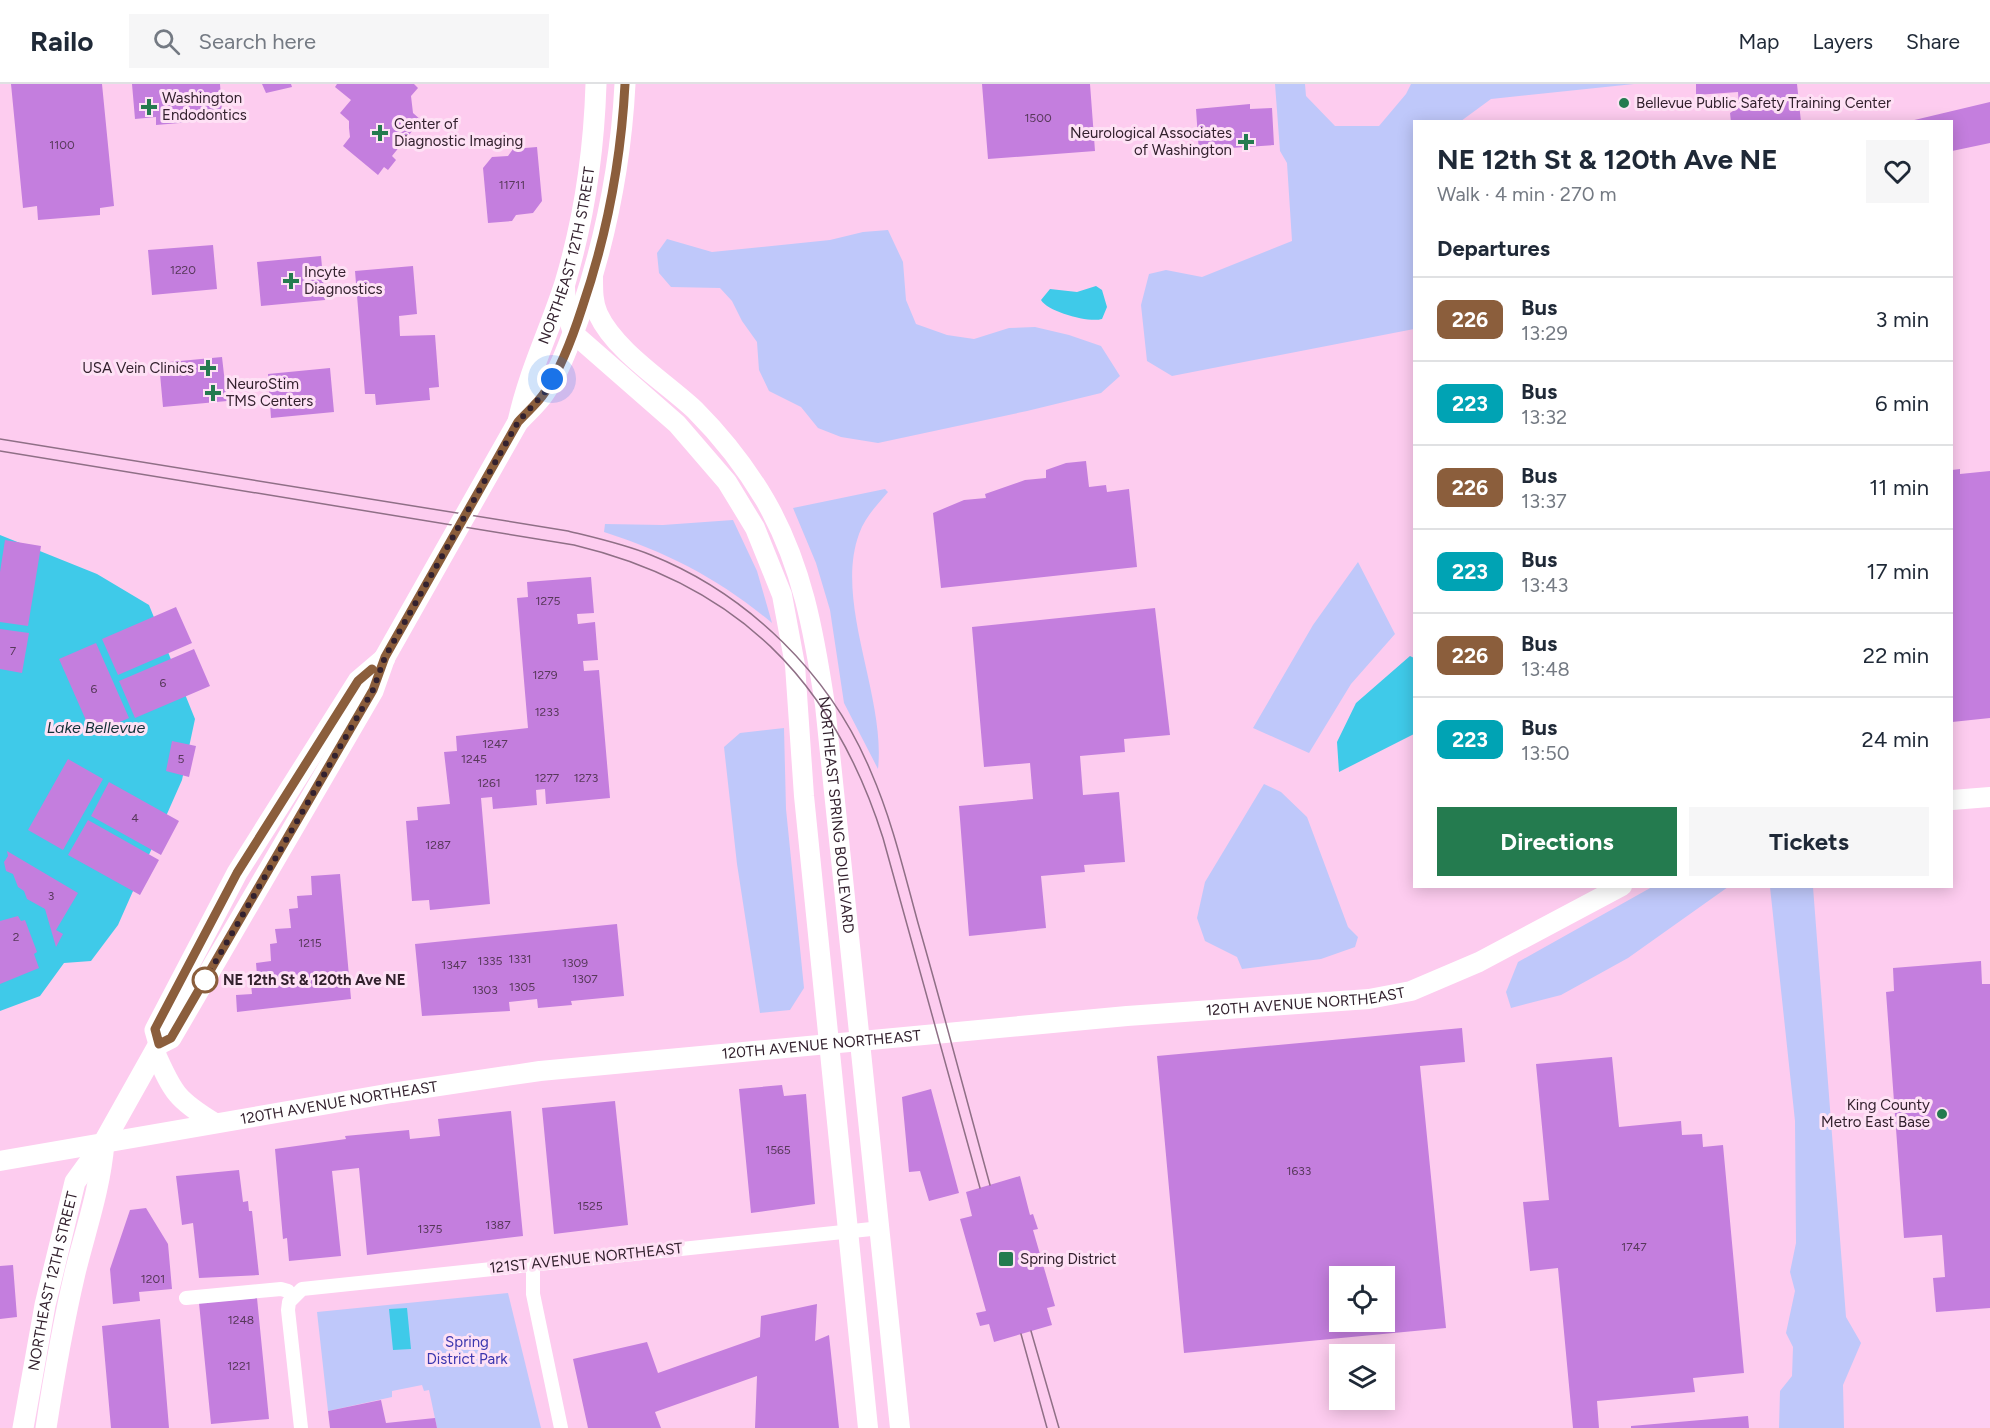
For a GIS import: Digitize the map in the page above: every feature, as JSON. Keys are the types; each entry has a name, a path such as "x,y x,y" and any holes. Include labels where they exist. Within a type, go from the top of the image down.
{"main road":[{"name":"NORTHEAST 12TH STREET","path":"514,429 525,387 565,281 587,180 596,84"},
{"name":"NORTHEAST 12TH STREET","path":"23,1428 45,1305 75,1182 104,1142 157,1048 171,1038 177,1028 373,690 385,657 514,429 545,392 573,333 603,241 616,175 625,84"},
{"name":"NORTHEAST 12TH STREET","path":"46,1428 56,1365 75,1275 100,1187 104,1142"}],"street":[{"name":"NORTHEAST SPRING BOULEVARD","path":"593,276 593,298 598,314 614,339 689,405 719,436 750,476 778,524 800,576 810,613 832,780 861,1042 900,1428"},
{"path":"565,281 566,310 573,333"},
{"name":"NORTHEAST SPRING BOULEVARD","path":"573,333 658,406 694,441 727,482 755,528 776,577 789,624 796,675 829,1045 868,1428"},
{"path":"1953,800 1990,796"},
{"name":"120TH AVENUE NORTHEAST","path":"0,1161 480,1078 1127,1016 1369,999 1411,991 1479,962 1618,888"},
{"path":"157,1048 171,1090 186,1105 215,1123"},
{"name":"121ST AVENUE NORTHEAST","path":"186,1298 281,1289 291,1293 310,1286 881,1228"},
{"path":"533,1264 533,1294 561,1428"},
{"path":"291,1293 288,1310 301,1428"}],"green space":[{"path":"1275,84 1305,84 1306,96 1335,126 1379,126 1406,94 1411,84 1634,84 1491,99 1462,120 1413,120 1413,329 1172,376 1147,361 1141,305 1149,274 1166,270 1202,277 1292,241 1287,163 1280,151"},
{"path":"888,230 903,262 906,300 916,324 947,335 974,339 1009,328 1035,327 1069,335 1101,346 1120,376 1101,393 1027,411 878,443 841,437 818,428 801,407 769,391 759,370 757,342 742,321 732,301 720,288 671,287 659,273 657,253 667,239 712,252 830,240 863,232"},
{"path":"885,489 888,492 865,522 859,534 853,561 856,619 875,711 878,769 844,703 830,610 816,563 793,508"},
{"path":"733,520 757,571 772,623 733,593 692,569 650,549 604,532 605,524 663,525"},
{"path":"1358,562 1395,634 1351,684 1309,753 1253,728 1313,625"},
{"path":"784,728 786,809 804,988 790,1010 760,1013 737,864 724,747 740,733"},
{"path":"1264,784 1281,792 1307,817 1348,927 1358,937 1355,947 1321,959 1242,969 1237,957 1205,941 1197,918 1205,882"},
{"path":"1650,888 1727,888 1628,958 1561,995 1511,1008 1506,992 1518,962"},
{"path":"1770,888 1813,888 1846,1317 1861,1343 1843,1385 1844,1428 1779,1428 1780,1391 1792,1376 1793,1347 1786,1333 1795,1291 1790,1272 1796,1243 1795,1121"},
{"name":"Spring District Park","path":"508,1293 541,1428 437,1428 429,1390 424,1391 422,1385 392,1391 392,1397 328,1411 317,1312"}],"water":[{"path":"1096,286 1102,290 1107,307 1102,319 1069,315 1052,309 1041,300 1050,289 1077,292"},
{"name":"Lake Bellevue","path":"0,535 97,574 149,605 195,719 182,780 118,925 91,961 64,963 40,996 0,1011"},
{"path":"1410,656 1413,658 1413,735 1339,772 1337,742 1356,703"},
{"path":"407,1308 411,1349 393,1350 389,1309"}],"building":[{"path":"11,84 102,84 114,206 100,208 100,215 38,220 37,206 23,208"},
{"path":"132,84 220,84 222,111 202,113 203,121 156,125 156,117 135,119"},
{"path":"262,84 291,84 292,87 266,93"},
{"name":"Center of Diagnostic Imaging","path":"337,84 414,84 418,88 411,96 413,113 421,120 392,156 396,160 388,170 384,167 378,175 343,146 350,137 349,121 340,113 351,100 335,87"},
{"path":"982,84 1090,84 1095,151 988,159"},
{"path":"1696,84 1797,84 1801,120 1731,120 1730,113 1739,107 1738,92 1696,95"},
{"path":"1990,102 1990,143 1953,151 1953,120 1914,120"},
{"path":"1250,104 1250,109 1272,108 1274,145 1231,148 1232,155 1210,157 1210,152 1199,153 1196,109"},
{"path":"537,147 542,201 533,213 516,215 512,221 488,223 483,168 492,157 508,156 513,149"},
{"path":"213,245 217,289 152,295 148,250"},
{"name":"Incyte Diagnostics","path":"321,256 325,300 261,306 257,262"},
{"path":"413,266 417,314 399,316 400,336 435,335 439,387 429,388 430,400 376,405 375,394 365,394 355,271"},
{"path":"222,357 227,401 163,407 159,363"},
{"path":"330,368 334,412 271,418 268,374"},
{"path":"1086,461 1089,487 1106,485 1107,492 1129,489 1137,567 941,588 933,513 964,500 986,498 985,494 1025,480 1046,478 1046,470 1066,463"},
{"path":"1960,469 1960,474 1990,471 1990,718 1953,722 1953,470"},
{"path":"5,540 41,546 28,626 0,622 0,572"},
{"path":"591,577 594,613 577,614 578,624 595,622 598,660 583,661 584,671 599,670 610,798 546,804 545,789 536,790 537,805 493,809 492,797 481,798 490,904 430,910 429,900 412,901 406,821 418,820 417,807 450,804 444,752 457,751 456,736 528,728 517,598 528,597 527,582"},
{"path":"176,607 192,643 118,675 102,639"},
{"path":"1155,608 1170,735 1124,739 1125,752 1080,756 1083,795 1119,792 1125,862 1084,865 1085,872 1041,876 1046,928 969,936 959,806 1033,799 1030,763 984,767 972,627"},
{"path":"0,629 29,633 22,673 0,669"},
{"path":"96,643 129,718 92,734 59,659"},
{"path":"194,649 210,686 135,718 119,681"},
{"path":"172,741 196,746 189,777 166,771"},
{"path":"68,759 103,779 63,850 28,830"},
{"path":"109,782 179,821 161,855 91,816"},
{"path":"88,820 159,860 140,895 68,855"},
{"path":"7,851 78,893 56,930 63,934 56,947 45,909 27,899 24,891 18,887 13,874 6,871 4,862 8,856"},
{"path":"340,874 351,999 237,1012 236,995 252,994 250,975 257,975 256,963 271,961 270,944 277,943 275,929 291,928 289,909 298,908 297,896 312,895 311,876"},
{"path":"18,916 21,921 25,920 37,952 34,954 39,968 0,984 0,921"},
{"path":"617,924 624,996 571,1001 572,1005 538,1008 537,999 509,1002 510,1011 422,1016 415,944"},
{"name":"King County Metro East Base","path":"1981,961 1982,984 1990,984 1990,1308 1936,1312 1933,1278 1945,1277 1942,1235 1904,1238 1886,992 1894,991 1893,968"},
{"path":"1462,1028 1465,1062 1420,1066 1446,1328 1184,1353 1157,1056"},
{"path":"1612,1057 1619,1127 1681,1121 1682,1135 1702,1134 1703,1147 1723,1145 1744,1373 1693,1378 1695,1392 1597,1401 1599,1428 1573,1428 1558,1268 1530,1271 1523,1202 1549,1200 1536,1064"},
{"path":"782,1085 784,1096 806,1094 815,1204 751,1213 739,1089"},
{"path":"931,1089 959,1193 929,1201 920,1171 909,1172 902,1097"},
{"path":"615,1101 628,1225 554,1234 542,1108"},
{"path":"511,1111 523,1236 367,1255 359,1168 332,1171 341,1256 289,1261 287,1238 283,1239 275,1149 346,1139 345,1136 409,1130 410,1139 440,1136 438,1119"},
{"path":"239,1170 243,1202 248,1201 249,1211 252,1211 259,1275 199,1278 193,1223 182,1225 176,1176"},
{"name":"Spring District","path":"1020,1176 1030,1215 1033,1214 1038,1229 1033,1230 1055,1306 1047,1308 1052,1325 994,1342 989,1324 980,1326 976,1313 986,1311 960,1219 972,1216 966,1192"},
{"path":"146,1208 168,1244 172,1289 139,1292 140,1301 113,1304 110,1269 130,1210"},
{"path":"13,1265 17,1317 0,1319 0,1266"},
{"path":"257,1298 269,1419 211,1424 199,1303"},
{"path":"817,1304 815,1341 829,1335 839,1428 755,1428 757,1376 655,1412 661,1428 588,1428 573,1359 647,1342 658,1373 760,1337 761,1316"},
{"path":"160,1319 169,1428 111,1428 102,1326"},
{"path":"381,1400 386,1423 435,1418 437,1428 330,1428 328,1411"},
{"path":"1748,1416 1749,1428 1631,1428 1631,1426"}],"tram line":[{"path":"0,439 568,531 620,544 651,555 687,572 721,592 753,615 809,671 854,736 871,772 897,846 990,1185"},
{"path":"0,451 574,545 632,562 684,585 730,613 771,647 806,686 837,731 862,782 883,838 980,1188"},
{"path":"1031,1331 1059,1428"},
{"path":"1021,1334 1047,1428"}],"bus line":[{"name":"226","path":"372,669 358,681 237,873 155,1029 159,1044 171,1038 373,690 385,657 518,422 545,392 558,367 573,333 603,241 616,175 625,84"}],"place":[{"name":"Bellevue Public Safety Training Center","path":"1624,103"},
{"name":"Washington Endodontics","path":"149,107"},
{"name":"Center of Diagnostic Imaging","path":"380,133"},
{"name":"Neurological Associates of Washington","path":"1246,142"},
{"name":"Incyte Diagnostics","path":"291,281"},
{"name":"USA Vein Clinics","path":"208,368"},
{"name":"NeuroStim TMS Centers","path":"213,393"},
{"name":"NE 12th St & 120th Ave NE","path":"205,980"},
{"name":"King County Metro East Base","path":"1942,1114"},
{"name":"Spring District","path":"1006,1259"}],"route":[{"path":"205,980 373,690 385,657 518,422 545,392 552,379"}]}
